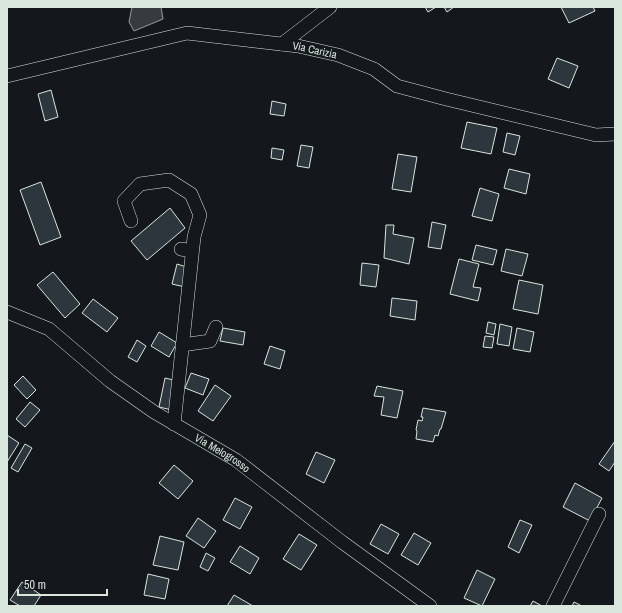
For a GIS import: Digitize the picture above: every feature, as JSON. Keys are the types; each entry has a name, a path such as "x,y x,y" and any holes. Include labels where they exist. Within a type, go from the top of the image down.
{"street":[{"path":"282,44 330,7"},
{"name":"Via Carizia","path":"7,76 187,33 298,46 338,55 374,69 397,86 418,92 596,135 615,134"},
{"path":"130,221 124,201 140,184 169,180 191,194 200,215 194,237 186,250 182,345 174,424"},
{"name":"Via Melogrosso","path":"7,312 49,328 110,381 154,412 236,460 342,542 430,606"},
{"path":"182,345 210,341 216,327"},
{"path":"553,606 600,514"}],"shaded area":[{"path":"132,7 161,7 163,19 134,31 129,22"}],"building":[{"path":"425,7 436,7 428,12"},
{"path":"444,7 454,7 447,12"},
{"path":"561,7 593,7 595,11 569,23"},
{"path":"557,58 578,66 569,88 548,79"},
{"path":"51,90 58,117 45,121 38,94"},
{"path":"272,101 286,104 284,116 270,114"},
{"path":"467,122 497,128 491,154 461,148"},
{"path":"507,133 520,136 515,155 503,152"},
{"path":"301,145 313,147 309,168 297,166"},
{"path":"272,148 284,150 282,160 271,158"},
{"path":"398,154 417,157 411,192 392,189"},
{"path":"509,169 530,174 526,194 504,188"},
{"path":"41,182 61,237 40,245 20,190"},
{"path":"480,188 499,194 492,221 472,216"},
{"path":"170,208 185,228 147,260 131,241"},
{"path":"432,222 446,225 441,249 428,247"},
{"path":"386,225 394,225 393,234 414,238 409,264 384,258"},
{"path":"476,245 497,250 493,265 472,260"},
{"path":"506,249 528,254 522,276 501,271"},
{"path":"459,259 479,264 473,287 481,288 478,301 450,294"},
{"path":"362,263 379,265 376,287 360,285"},
{"path":"177,264 190,268 185,287 172,284"},
{"path":"53,272 80,304 65,318 37,285"},
{"path":"519,280 543,285 538,314 513,309"},
{"path":"392,298 417,301 415,320 390,316"},
{"path":"93,299 118,318 107,332 82,313"},
{"path":"488,322 496,324 494,335 486,333"},
{"path":"500,324 512,327 509,346 497,344"},
{"path":"223,328 245,332 243,345 220,341"},
{"path":"517,328 534,332 530,352 513,349"},
{"path":"159,332 177,343 169,357 151,346"},
{"path":"485,336 494,337 492,348 483,347"},
{"path":"137,340 146,346 137,362 128,357"},
{"path":"270,346 285,351 280,369 264,364"},
{"path":"191,373 209,379 203,395 185,388"},
{"path":"23,376 36,390 27,399 14,385"},
{"path":"165,378 178,381 172,410 159,407"},
{"path":"215,385 231,396 213,421 198,411"},
{"path":"377,386 403,391 397,418 381,415 384,397 374,396"},
{"path":"30,402 40,410 25,427 16,419"},
{"path":"423,408 446,412 438,436 435,435 433,442 416,439 418,420 422,421 423,417 421,417"},
{"path":"7,435 19,443 7,462"},
{"path":"615,441 615,462 609,471 599,464"},
{"path":"25,444 32,448 18,472 11,468"},
{"path":"316,452 335,460 324,483 306,474"},
{"path":"174,465 193,481 178,499 159,483"},
{"path":"575,483 602,498 590,521 563,507"},
{"path":"235,498 252,507 240,529 223,520"},
{"path":"198,518 216,531 204,548 186,536"},
{"path":"520,520 532,525 519,553 508,547"},
{"path":"381,524 399,534 388,554 370,544"},
{"path":"414,533 431,543 418,565 401,555"},
{"path":"299,534 317,545 301,570 283,559"},
{"path":"160,536 184,542 178,570 153,565"},
{"path":"240,546 259,558 250,574 230,562"},
{"path":"206,553 215,558 208,571 200,567"},
{"path":"477,570 495,579 482,606 464,598"},
{"path":"148,574 169,579 165,599 144,595"},
{"path":"22,582 41,595 34,606 20,606 10,600"},
{"path":"234,595 253,606 227,606"},
{"path":"533,601 542,606 530,606"},
{"path":"574,602 582,606 572,606"}]}
